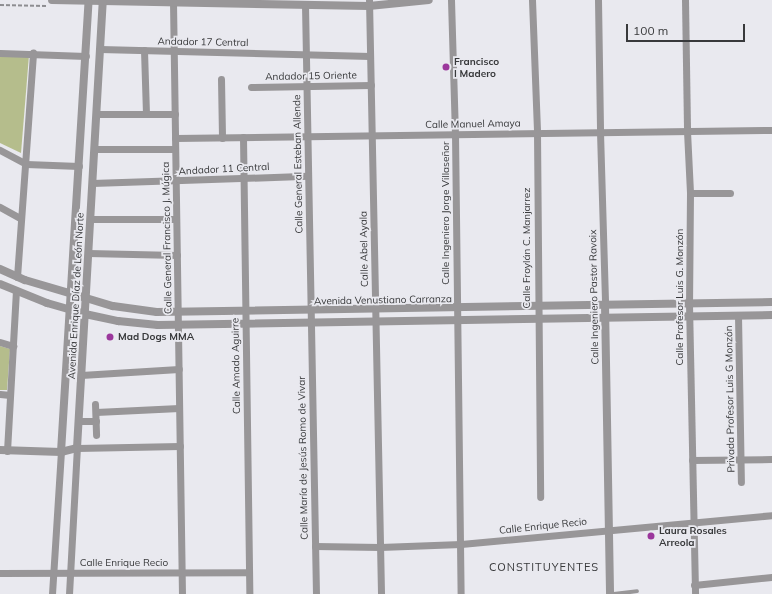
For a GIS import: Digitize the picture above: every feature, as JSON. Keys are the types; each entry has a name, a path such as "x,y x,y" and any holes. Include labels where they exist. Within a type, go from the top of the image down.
{"street":[{"name":"Avenida Enrique Díaz de León Norte","path":"52,594 89,0"},
{"path":"52,3 103,0 305,5 429,0"},
{"name":"Avenida Enrique Díaz de León Norte","path":"69,594 103,0"},
{"name":"Calle Ingeniero Jorge Villaseñor","path":"451,0 455,134 456,320 461,594"},
{"name":"Calle Froylán C. Manjarrez","path":"532,0 536,133 540,496"},
{"name":"Calle Ingeniero Pastor Ravoix","path":"598,0 600,132 606,317 610,594"},
{"name":"Calle Profesor Luis G. Monzón","path":"685,0 687,131 690,193 689,304 694,521 694,594"},
{"name":"Calle General Francisco J. Múgica","path":"173,2 182,594"},
{"name":"Calle Abel Ayala","path":"369,3 381,594"},
{"name":"Calle General Esteban Allende","path":"305,5 311,322"},
{"name":"Andador 17 Central","path":"100,49 370,56"},
{"path":"144,50 146,114"},
{"path":"0,53 86,56"},
{"path":"17,276 33,53"},
{"path":"221,79 222,138"},
{"name":"Andador 15 Oriente","path":"251,87 371,85"},
{"path":"96,114 175,114"},
{"name":"Calle Manuel Amaya","path":"175,138 772,130"},
{"name":"Calle Amado Aguirre","path":"243,137 249,594"},
{"path":"94,149 175,149"},
{"path":"0,150 26,164 79,166"},
{"name":"Andador 11 Central","path":"92,183 176,182 244,177 308,176"},
{"path":"690,193 730,194"},
{"path":"0,207 20,218"},
{"path":"90,219 176,219"},
{"path":"88,253 177,255"},
{"name":"Avenida Venustiano Carranza","path":"0,269 71,294 134,310 178,313 772,302"},
{"name":"Avenida Venustiano Carranza","path":"0,284 70,310 141,324 178,325 772,315"},
{"path":"16,291 10,394 3,450 61,452 77,448 180,446"},
{"name":"Privada Profesor Luis G Monzón","path":"738,315 741,482"},
{"name":"Calle María de Jesús Romo de Vivar","path":"311,322 316,594"},
{"path":"0,342 13,346"},
{"path":"81,375 179,369"},
{"path":"0,394 10,394"},
{"path":"96,435 96,408 179,408"},
{"path":"78,421 96,421"},
{"path":"692,460 772,459"},
{"name":"Calle Enrique Recio","path":"315,546 380,547 461,544 772,514"},
{"name":"Calle Enrique Recio","path":"0,573 70,574 249,572"},
{"path":"694,585 772,577"}],"lane":[{"path":"614,594 637,591"}],"path":[{"path":"0,5 52,3"}],"green space":[{"path":"0,55 29,55 21,153 0,143"},
{"path":"0,346 10,349 7,390 0,390"}],"place":[{"name":"Francisco I Madero","path":"446,67"},
{"name":"Mad Dogs MMA","path":"110,337"},
{"name":"Laura Rosales Arreola","path":"651,536"}],"district":[{"name":"CONSTITUYENTES","path":"544,567"}]}
